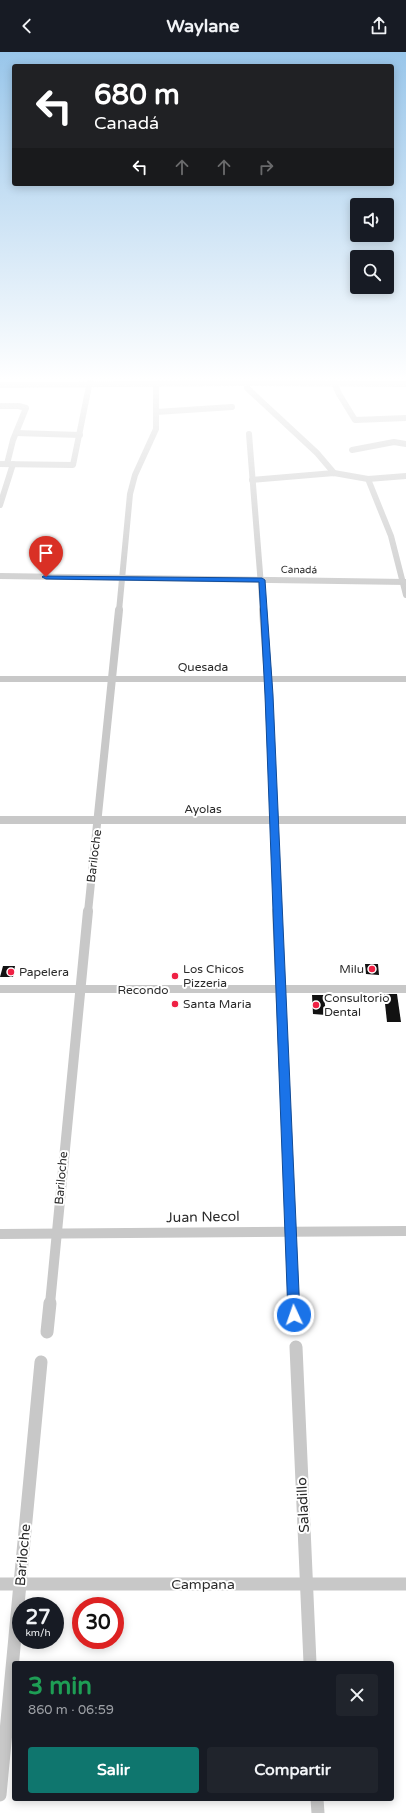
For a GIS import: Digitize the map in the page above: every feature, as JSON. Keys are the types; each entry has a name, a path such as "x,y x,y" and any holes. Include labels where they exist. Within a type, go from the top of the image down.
{"street":[{"path":"0,505 6,464 73,465 74,462"},
{"name":"Bariloche","path":"46,1332 79,990 132,488 143,462"},
{"path":"250,462 262,580 268,679 294,1315"},
{"path":"325,462 334,473"},
{"path":"252,480 334,473 368,479 406,476"},
{"path":"368,479 386,518 405,582 406,595"},
{"name":"Canadá","path":"0,576 405,582"},
{"name":"Quesada","path":"0,679 406,679"},
{"name":"Ayolas","path":"0,820 406,820"},
{"name":"Recondo","path":"0,990 406,989"},
{"name":"Juan Necol","path":"0,1234 406,1231"},
{"name":"Saladillo","path":"296,1347 310,1661"},
{"name":"Bariloche","path":"13,1661 42,1362"},
{"name":"Campana","path":"0,1584 406,1584"},
{"name":"Bariloche","path":"0,1795 12,1674"},
{"path":"317,1801 318,1813"}],"building":[{"name":"Milu","path":"365,964 378,964 379,975 366,974"},
{"path":"3,966 15,966 13,977 0,977"},
{"path":"384,994 397,994 401,1022 387,1022"},
{"path":"312,995 324,995 326,1015 313,1014"}],"place":[{"name":"Milu","path":"372,969"},
{"name":"Papelera","path":"11,972"},
{"name":"Los Chicos Pizzeria","path":"175,976"},
{"name":"Santa Maria","path":"175,1004"},
{"name":"Consultorio Dental","path":"316,1005"}],"route":[{"path":"46,577 262,580 269,695 294,1315"}]}
